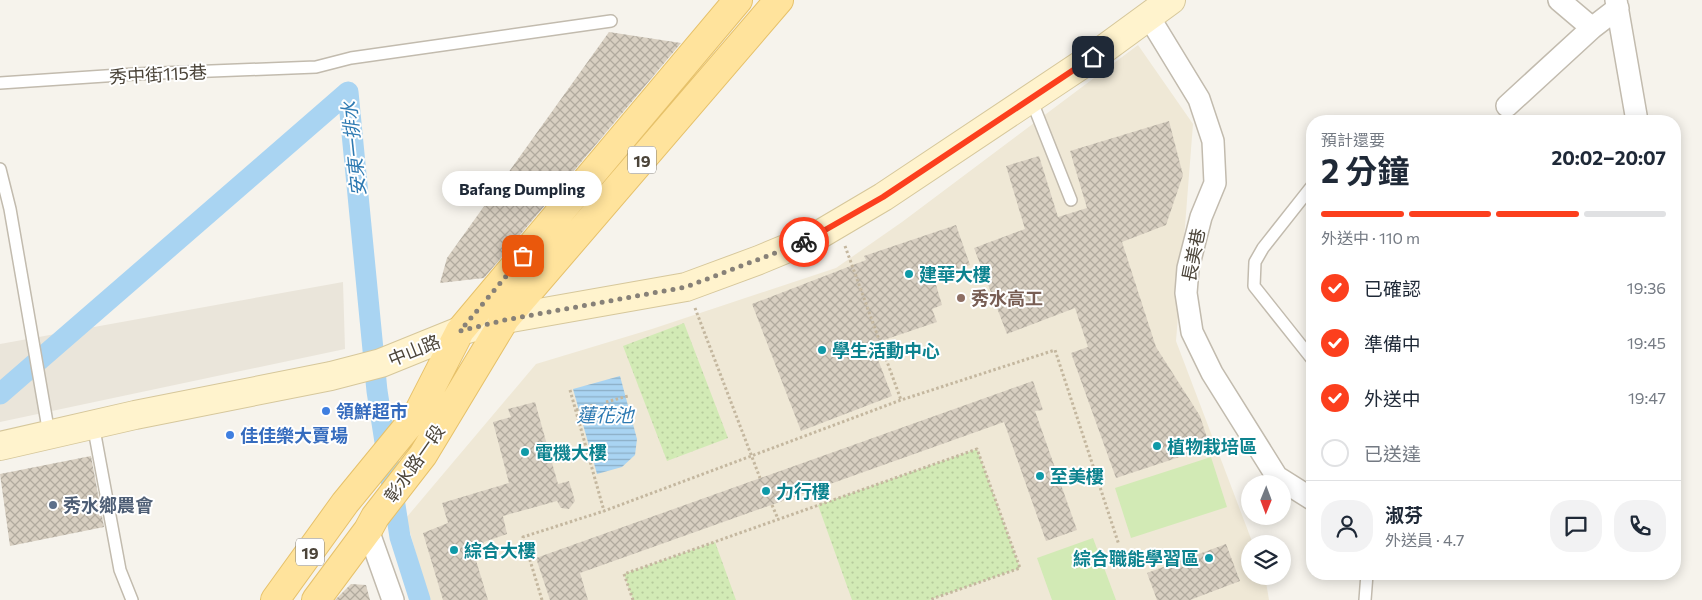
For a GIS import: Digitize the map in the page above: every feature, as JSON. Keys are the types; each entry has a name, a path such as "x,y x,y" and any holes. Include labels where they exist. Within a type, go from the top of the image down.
{"main road":[{"name":"19","path":"460,331 738,0"},
{"name":"19","path":"505,320 779,0"},
{"name":"彰水路一段","path":"316,600 423,455 505,320"},
{"name":"彰水路一段","path":"275,600 346,503 417,415 460,331"}],"street":[{"name":"中山路","path":"0,446 93,424 332,376 381,363 460,331 505,320 686,287 768,257 817,236 883,197 1031,99 1171,0"},
{"path":"1559,0 1592,28"},
{"path":"1507,106 1617,4"},
{"path":"1617,4 1636,115"},
{"name":"長美巷","path":"1149,17 1199,99 1213,141 1215,183 1201,217 1188,268 1186,293 1192,332 1212,373 1277,477 1306,495"},
{"path":"371,524 393,600"}],"lane":[{"name":"秀中街115巷","path":"0,84 135,74 316,67 351,58 611,21"},
{"path":"1031,99 1071,200"},
{"path":"0,169 10,209 49,434"},
{"path":"1306,194 1254,262 1254,286 1306,351"},
{"path":"93,424 120,570 132,600"},
{"path":"1365,600 1367,580"}],"path":[{"path":"837,225 901,400"},
{"path":"686,287 753,454 760,478"},
{"path":"542,600 523,537 604,511 901,400 1055,350 1119,545"},
{"path":"570,390 604,511"},
{"path":"606,402 628,396"},
{"path":"575,410 594,405"},
{"path":"633,600 624,574 977,449 1020,568 929,600"},
{"path":"772,504 778,519"}],"shaded area":[{"name":"秀水高工","path":"1138,45 1193,124 1176,341 1241,512 1241,525 1246,525 1250,535 1241,535 1241,585 1266,585 1269,600 429,600 406,518 536,364 652,329 836,268 902,222"},
{"path":"343,282 345,349 0,422 0,344"}],"green space":[{"path":"684,323 728,438 667,461 623,346"},
{"path":"977,449 1020,568 929,600 852,600 818,505"},
{"path":"1211,457 1227,507 1131,538 1115,488"},
{"path":"1093,538 1116,600 1052,600 1037,558"},
{"path":"715,542 736,600 633,600 624,574"}],"water":[{"name":"蓮花池","path":"620,376 637,439 635,455 622,467 597,474 573,389"}],"building":[{"path":"609,32 681,43 484,278 440,283 447,258"},
{"path":"1169,121 1183,175 1166,225 1122,242 1156,347 1200,416 1210,447 1116,478 1071,353 1088,347 1075,308 1007,334 974,248 1025,229 1006,166 1039,156 1058,217 1087,208 1070,151"},
{"name":"學生活動中心","path":"956,225 970,265 934,278 942,305 932,309 937,322 872,344 892,396 801,431 752,304 866,260 864,256"},
{"name":"力行樓","path":"1033,381 1043,410 1035,411 1077,530 1046,541 1004,422 580,573 588,600 550,600 536,558"},
{"path":"535,402 558,484 569,481 575,501 569,509 561,508 557,501 503,516 507,534 484,542 475,557 488,600 443,600 423,533 448,523 442,503 509,483 493,422 511,417 508,409"},
{"name":"秀水鄉農會","path":"91,456 104,527 10,546 0,474"},
{"name":"綜合職能學習區","path":"1226,544 1240,581 1190,600 1157,600 1147,573"},
{"path":"351,584 366,585 370,600 335,600"}],"waterway":[{"name":"安東一排水","path":"0,394 348,92 377,391 400,537 420,600"}],"way so far":[{"path":"523,256 460,331 505,320 686,287 804,242"}],"place":[{"name":"Bafang Dumpling","path":"523,256"},
{"name":"建華大樓","path":"909,274"},
{"name":"秀水高工","path":"961,298"},
{"name":"學生活動中心","path":"822,350"},
{"name":"領鮮超市","path":"326,411"},
{"name":"佳佳樂大賣場","path":"230,435"},
{"name":"植物栽培區","path":"1157,446"},
{"name":"電機大樓","path":"525,452"},
{"name":"至美樓","path":"1040,476"},
{"name":"力行樓","path":"766,491"},
{"name":"秀水鄉農會","path":"53,505"},
{"name":"綜合大樓","path":"454,550"},
{"name":"綜合職能學習區","path":"1209,558"}],"route":[{"path":"804,242 883,197 1093,57"}]}
